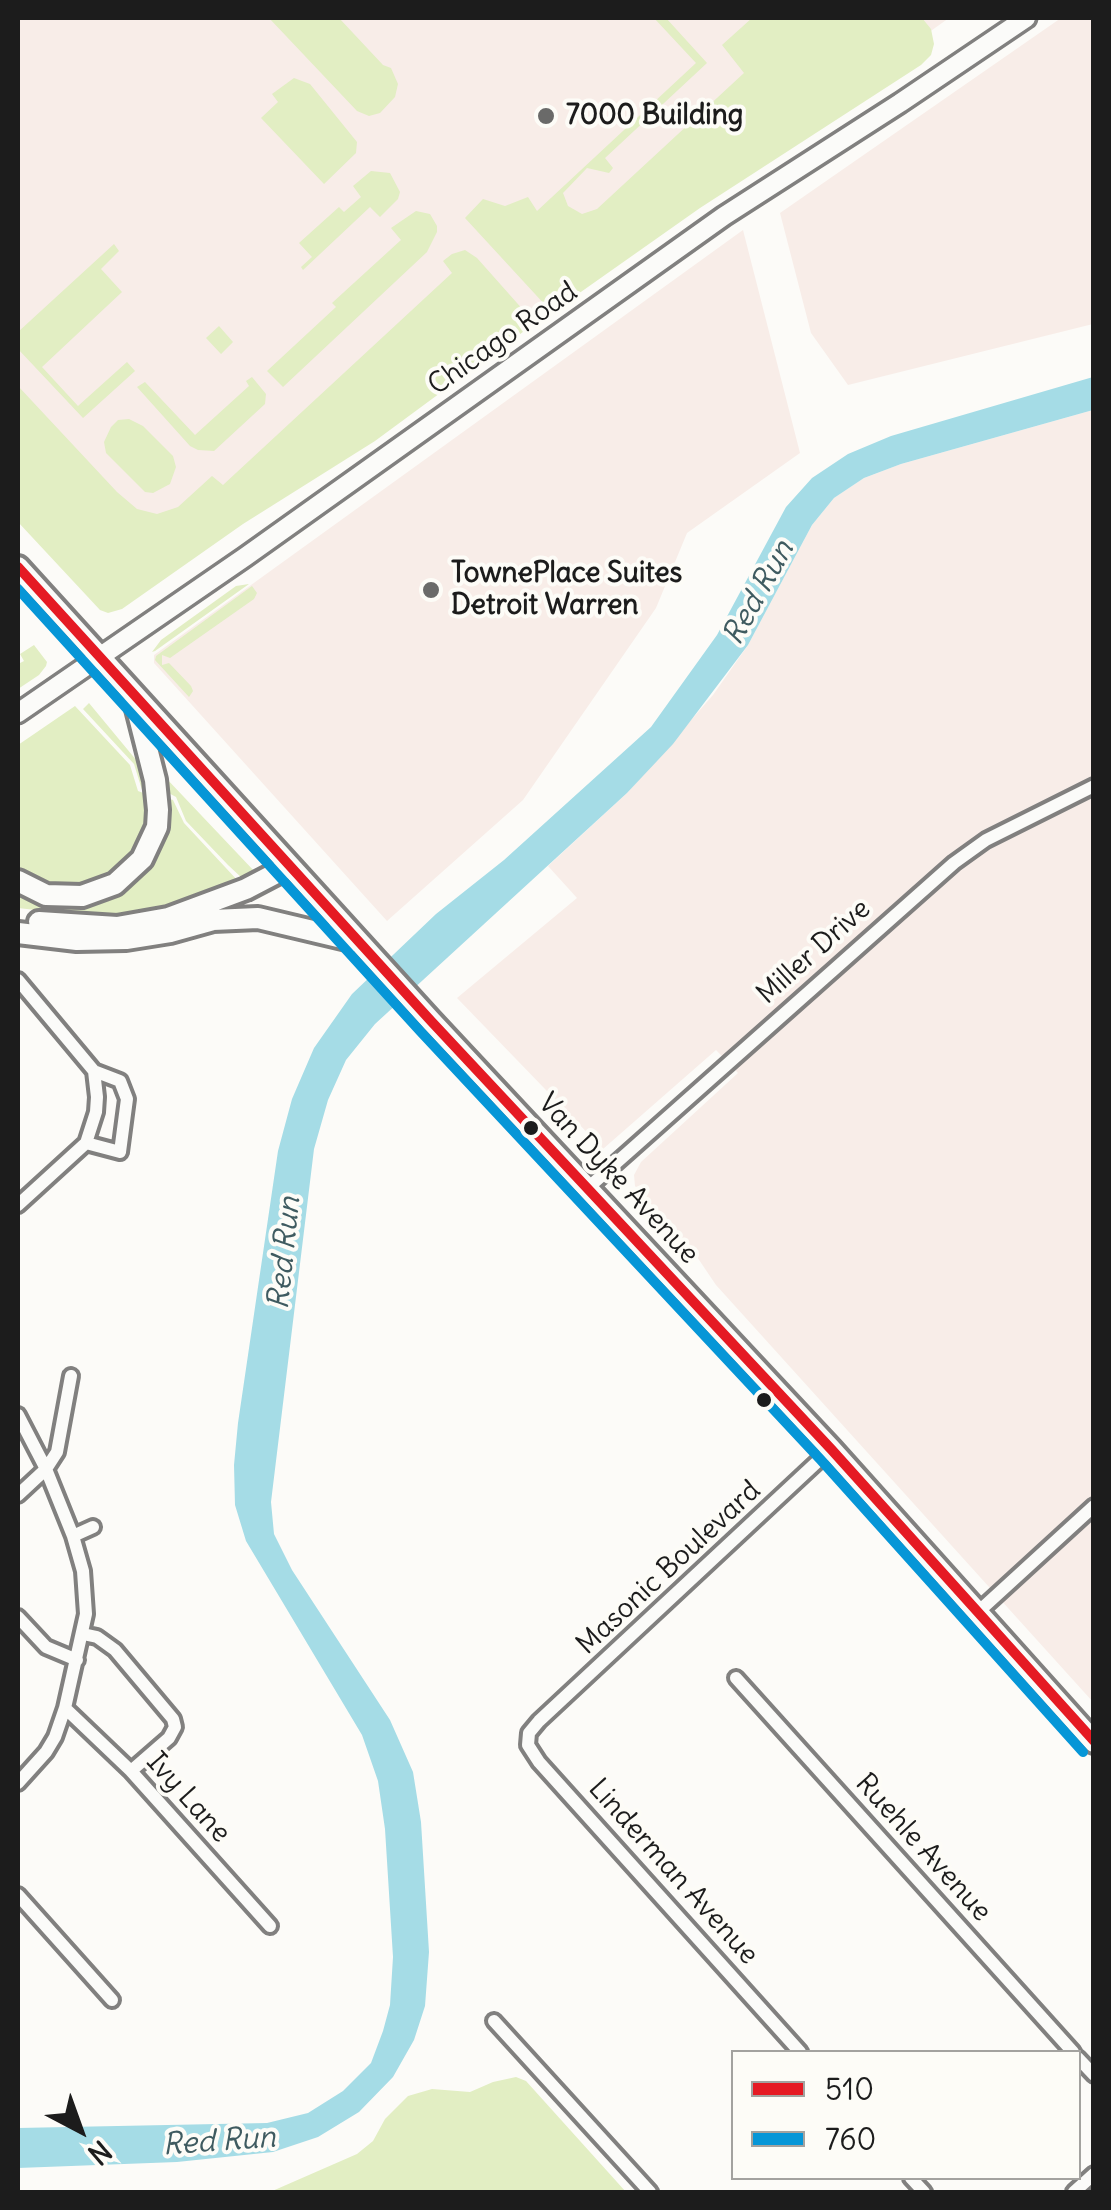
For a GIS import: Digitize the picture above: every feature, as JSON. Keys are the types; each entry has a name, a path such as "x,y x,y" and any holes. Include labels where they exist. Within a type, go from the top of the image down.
{"main road":[{"name":"Chicago Road","path":"18,713 724,216 1026,18"},
{"name":"Van Dyke Avenue","path":"18,567 431,1021 589,1186 831,1450 1094,1742"},
{"path":"18,881 46,894 82,896 115,884 142,860 151,844 158,810 155,780 134,695"},
{"path":"18,920 87,926 144,924 246,889 290,866"},
{"path":"18,933 77,940 126,939 213,920 258,918 359,942"}],"street":[{"name":"Miller Drive","path":"589,1186 954,863 986,840 1094,786"},
{"path":"18,980 94,1071 120,1082 127,1099 120,1152 86,1142"},
{"path":"18,1206 86,1142 96,1112 94,1071"},
{"path":"18,1494 46,1469 57,1452 71,1376"},
{"path":"18,1416 46,1469 73,1536 86,1593 83,1634 65,1708 46,1752 18,1783"},
{"name":"Masonic Boulevard","path":"540,1721 831,1450"},
{"path":"978,1614 1094,1506"},
{"path":"73,1536 93,1527"},
{"path":"18,1617 46,1647 76,1660"},
{"path":"83,1634 115,1650 173,1720 169,1738 131,1771"},
{"name":"Ruehle Avenue","path":"736,1678 1071,2050"},
{"name":"Ivy Lane","path":"65,1708 131,1771 270,1926"},
{"name":"Linderman Avenue","path":"540,1721 529,1733 528,1745 539,1762 798,2050"},
{"path":"18,1895 112,2000"},
{"path":"494,2020 650,2192"},
{"path":"1074,2192 1094,2174"}],"shaded area":[{"path":"18,18 949,18 350,445 110,606 18,506"},
{"path":"1061,18 1093,18 1093,324 848,385 811,333 780,213"},
{"path":"743,230 800,453 687,533 656,608 523,800 387,921 154,663 154,655"},
{"path":"1093,410 1093,1702 716,1285 693,1251 635,1186 634,1175 641,1162 738,1073 716,1050 603,1149 457,998 577,898 548,866 627,793 713,695 748,645 812,525 834,498 864,478 901,464"}],"green space":[{"path":"269,18 339,18 383,65 391,68 398,84 395,97 380,113 369,116 357,111"},
{"path":"654,18 666,18 707,63 605,158 613,168 609,173 587,168 563,193 568,206 582,214 597,209 744,73 722,45 752,18 922,18 931,29 934,44 931,55 921,65 700,208 561,306 547,307 465,218 483,199 505,206 528,197 537,211 696,63"},
{"path":"294,78 310,84 357,142 356,153 324,184 261,118 278,102 272,94"},
{"path":"371,171 390,173 400,192 398,199 380,217 370,207 303,270 301,267 312,257 299,243 339,207 344,212 361,197 353,186"},
{"path":"416,211 430,214 437,226 427,252 283,387 267,371 336,307 332,303 401,240 391,228"},
{"path":"114,244 119,251 101,269 122,292 42,367 78,406 127,362 135,371 83,418 18,349 18,332"},
{"path":"465,250 477,258 525,312 531,326 375,441 243,524 122,609 108,613 100,610 18,522 18,386 117,492 137,509 157,514 178,507 212,476 223,485 452,273 443,261"},
{"path":"219,326 233,342 221,354 206,338"},
{"path":"252,377 266,394 265,404 214,451 190,446 137,387 145,382 195,435 249,386 246,381"},
{"path":"129,419 143,426 173,456 176,467 170,484 153,493 145,492 106,453 104,442 111,427 118,420"},
{"path":"249,584 152,652 161,640 236,586"},
{"path":"252,586 257,593 254,599 170,658 162,655 162,665 169,663 191,686 189,697 155,660 156,656"},
{"path":"34,645 46,666 18,689 18,664 24,661 20,654"},
{"path":"89,703 137,761 146,777 146,791 142,790 134,764 83,709"},
{"path":"75,706 130,765 138,791 146,794 148,811 140,842 112,873 81,885 62,886 47,883 18,867 18,745"},
{"path":"163,776 256,873 244,880 228,865 186,821 176,797 165,791"},
{"path":"165,797 173,800 184,823 239,882 189,904 187,900 162,908 116,914 18,908 18,893 45,904 76,907 110,899 135,883 156,857 163,841 169,823"},
{"path":"516,2077 526,2081 626,2192 270,2192 357,2154 373,2141 385,2119 408,2096 432,2089 470,2092"}],"water":[{"name":"Red Run","path":"1093,377 1093,410 901,464 864,478 834,498 812,525 748,645 673,744 627,793 375,1024 346,1060 328,1100 314,1149 271,1502 274,1534 292,1570 390,1720 413,1772 421,1822 429,1952 425,2006 414,2040 393,2077 359,2112 318,2137 273,2152 177,2162 18,2168 18,2128 267,2123 308,2113 343,2091 371,2063 390,2005 393,1957 378,1781 362,1735 246,1541 235,1505 238,1423 278,1151 292,1099 314,1048 352,994 436,914 504,860 651,727 717,635 786,507 812,478 848,454 891,436"}],"transit line":[{"name":"510","path":"18,567 431,1021 831,1449 1094,1741"},
{"name":"760","path":"18,589 420,1031 820,1459 1083,1752"}],"place":[{"name":"7000 Building","path":"546,116"},
{"name":"TownePlace Suites Detroit Warren","path":"431,590"}]}
